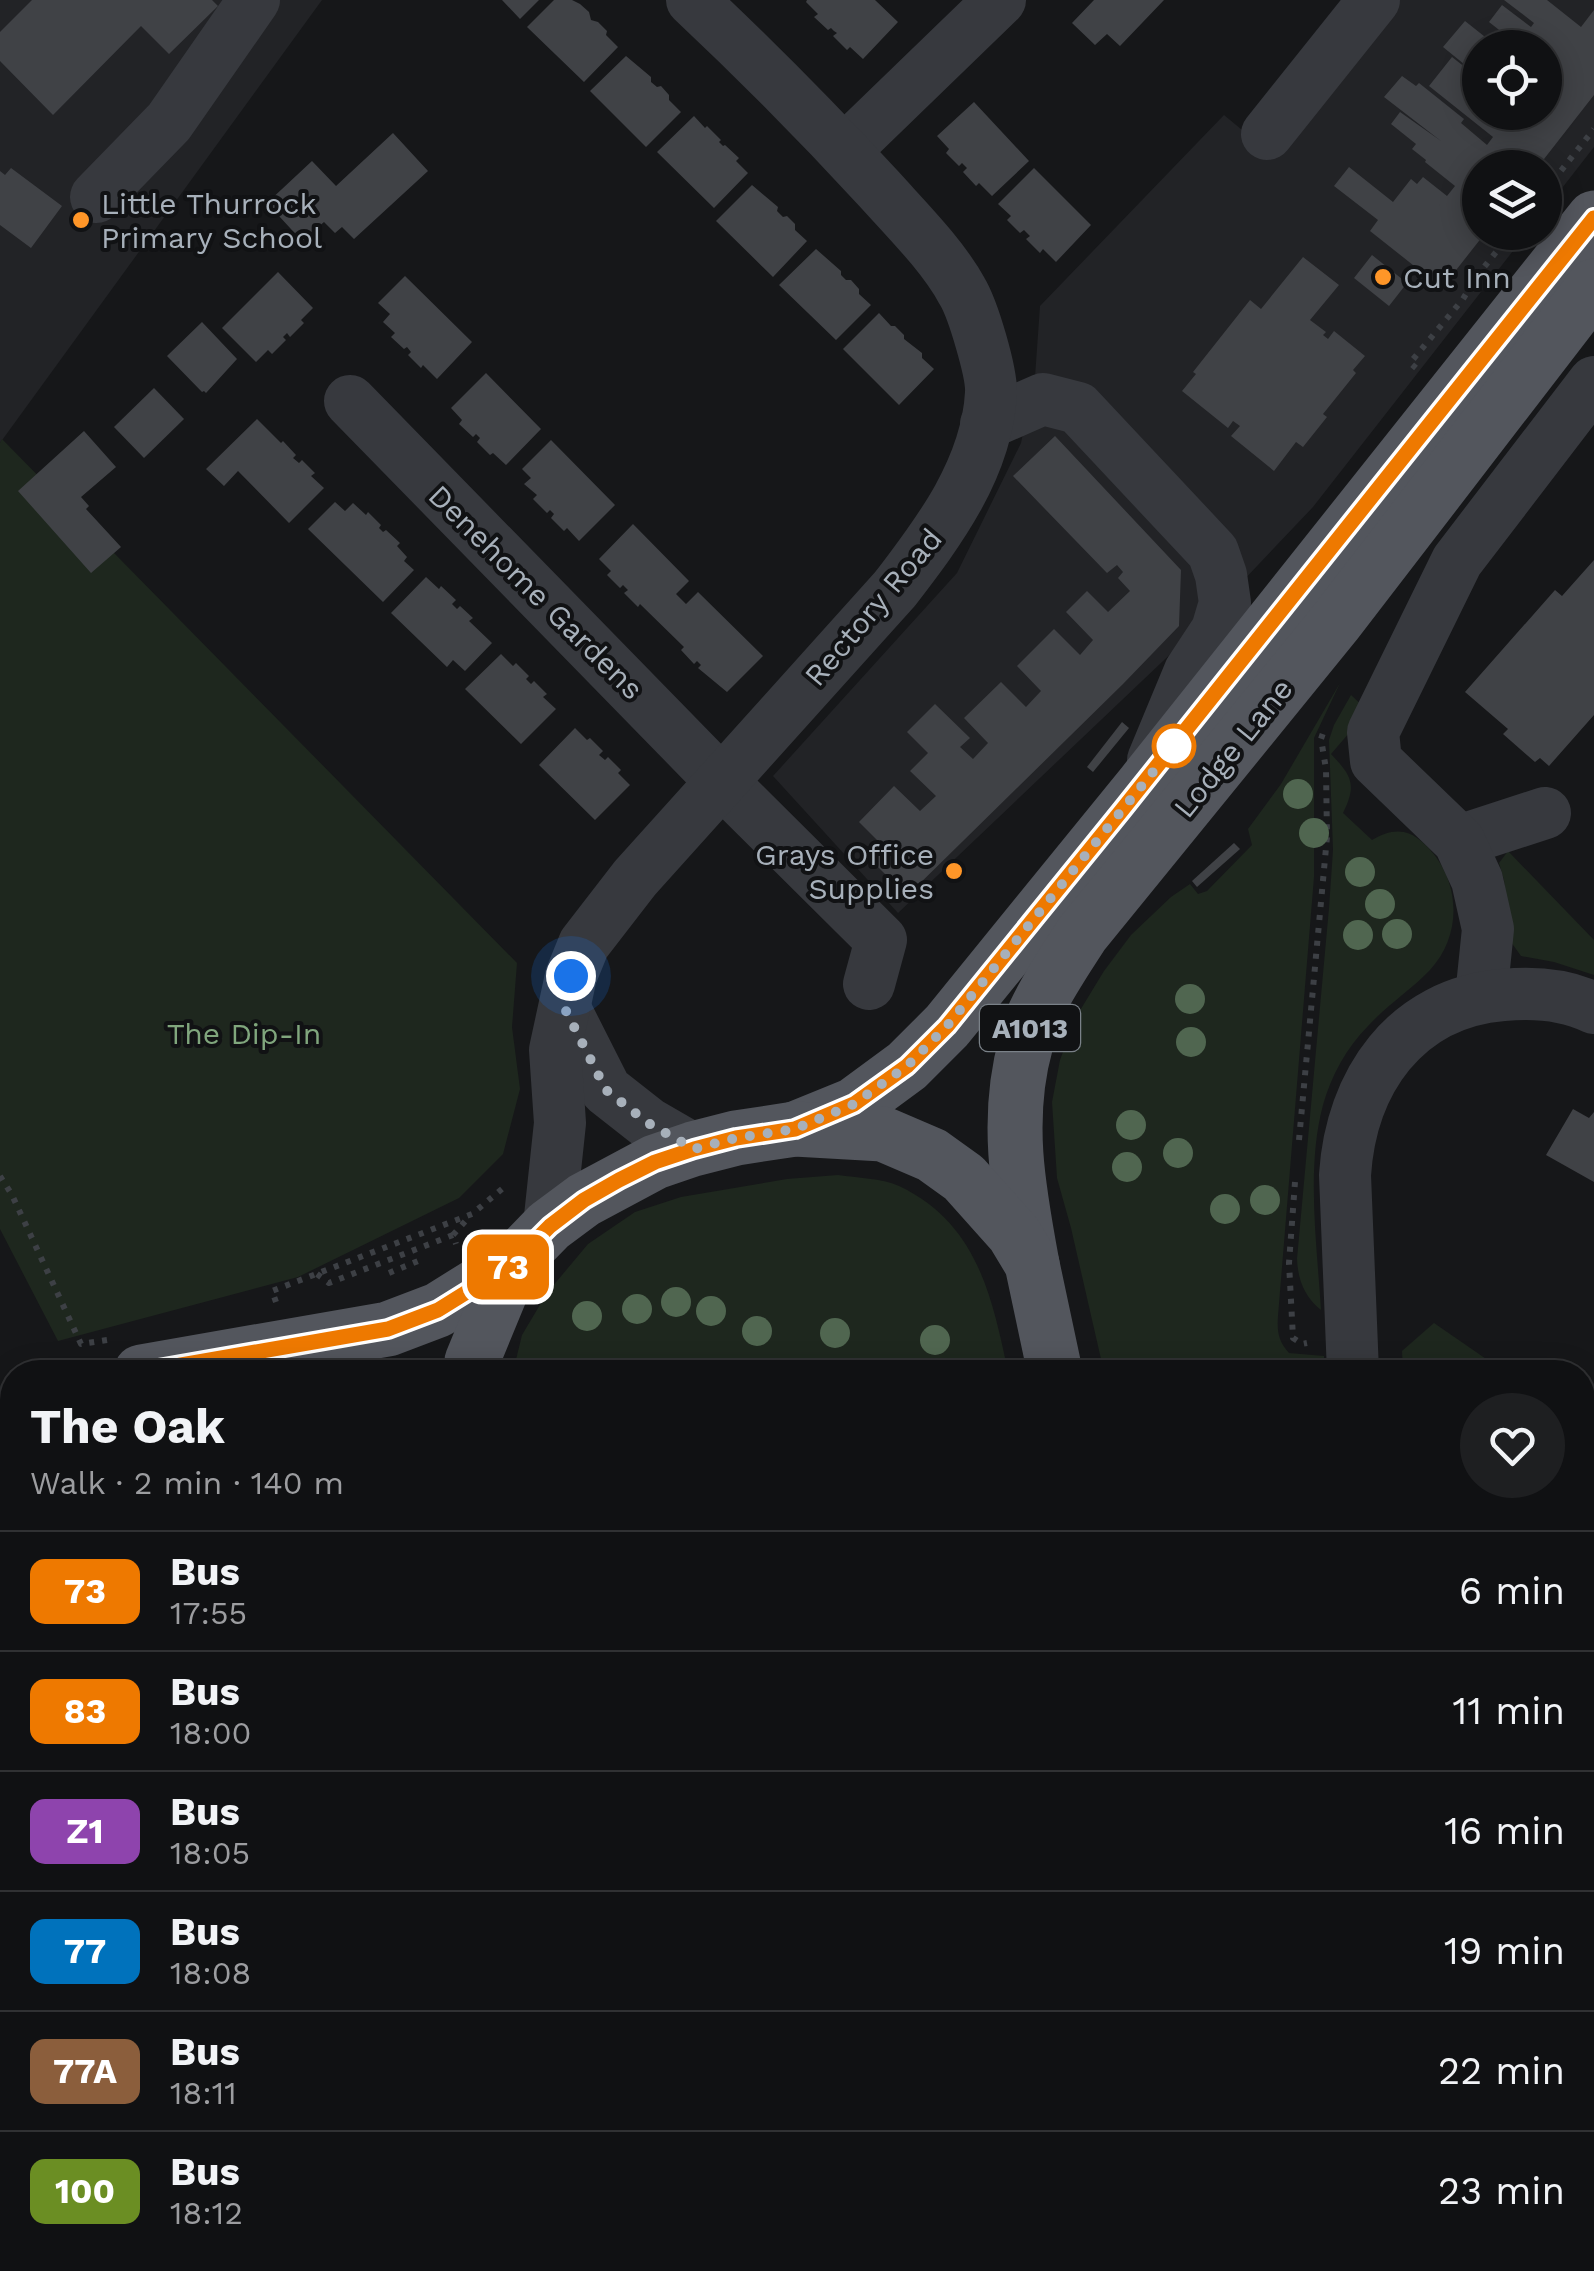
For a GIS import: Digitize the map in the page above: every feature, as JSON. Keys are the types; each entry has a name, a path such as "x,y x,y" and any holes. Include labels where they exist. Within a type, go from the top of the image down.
{"main road":[{"name":"Lodge Lane","path":"795,1129 854,1104 907,1066 947,1026 1594,218"},
{"name":"Lodge Lane","path":"1032,1264 1014,1136 1017,1076 1033,1016 1056,974 1082,934 1335,622 1594,286"},
{"name":"A1013","path":"472,1360 512,1264 550,1226 584,1200 655,1162 736,1138 795,1129 883,1134 932,1156 964,1178 1014,1234 1032,1264 1052,1360"},
{"path":"209,1360 388,1329 438,1310 512,1264"}],"street":[{"path":"96,197 169,122 254,0"},
{"name":"Rectory Road","path":"550,1226 560,1123 555,1050 571,976 584,944 635,878 921,556 945,521 979,452 991,391 986,358 963,292 908,222 844,151 692,0"},
{"path":"844,151 1000,0"},
{"path":"1267,134 1374,0"},
{"path":"1480,997 1488,929 1477,880 1459,840 1376,761 1372,732 1456,561 1594,382"},
{"path":"986,424 1043,399 1078,408 1213,552 1225,603 1221,617 1217,630 1190,671 1143,784"},
{"name":"Denehome Gardens","path":"350,401 881,940 868,984"},
{"path":"1459,840 1545,813"},
{"path":"1352,1360 1347,1148 1373,1076 1390,1051 1411,1030 1440,1011 1480,997 1527,993 1555,996 1594,1008"},
{"path":"565,1009 606,1090 648,1123 694,1149"}],"path":[{"path":"1562,169 1594,129"},
{"path":"1298,1146 1327,837 1326,768 1320,739 1330,717"},
{"path":"1292,1316 1289,1263 1297,1165"},
{"path":"0,1176 81,1344"},
{"path":"316,1274 329,1282 453,1235 512,1182"},
{"path":"267,1308 278,1305 272,1291 472,1214"},
{"path":"388,1274 457,1245 453,1235"}],"shaded area":[{"name":"Little Thurrock Primary School","path":"0,0 322,0 0,443"},
{"path":"1364,0 1594,0 1594,147 1562,188 1562,150 1462,150 1462,250 1514,250 1313,507 1203,623 898,913 773,776 957,573 1021,443 1035,377 1040,306 1224,115 1253,139"}],"green space":[{"name":"The Dip-In","path":"2,439 517,963 512,1027 520,1089 503,1154 459,1198 298,1277 58,1341 0,1229"},
{"path":"1340,683 1314,738 1314,877 1278,1321 1280,1340 1289,1353 1324,1356 1324,1360 1101,1360 1057,1178 1052,1102 1060,1060 1076,1017 1131,935 1190,884 1198,894 1207,891 1252,845 1248,829 1281,784"},
{"path":"1351,695 1368,711 1331,754 1350,781 1343,813 1372,840 1397,832 1421,841 1444,870 1450,886 1453,921 1449,938 1430,970 1360,1034 1326,1094 1318,1129 1314,1180 1321,1310 1303,1287 1297,1259 1333,850 1329,740"},
{"path":"1508,851 1594,940 1594,975 1521,956 1511,942 1499,863"},
{"path":"838,1175 877,1180 899,1186 925,1201 947,1220 977,1264 1005,1360 516,1360 522,1335 547,1293 588,1244 635,1212 681,1197 787,1179"},
{"path":"1434,1323 1488,1360 1402,1360 1402,1351"}],"building":[{"path":"32,0 212,0 218,6 169,54 141,26 53,115 0,61 0,32"},
{"path":"502,0 539,0 520,19"},
{"path":"554,0 580,4 618,47 584,82 527,27"},
{"path":"807,0 875,0 898,22 863,59 850,47 847,50 833,36 837,33 814,17 818,14"},
{"path":"1094,0 1164,0 1120,46 1107,34 1095,45 1072,23"},
{"path":"1504,0 1547,0 1581,27 1594,10 1594,95 1551,150 1462,150 1462,250 1472,250 1442,288 1370,231 1378,220 1334,186 1349,167 1393,202 1411,179 1417,184 1423,177 1447,196 1455,186 1425,162 1412,149 1416,144 1391,124 1400,112 1441,141 1384,97 1402,76 1416,86 1419,83 1462,117 1462,130 1469,130 1487,145 1493,137 1484,130 1562,130 1562,30 1499,30 1489,22 1502,5 1531,27 1534,23"},
{"path":"1465,21 1476,30 1462,30 1462,62 1443,47"},
{"path":"626,56 651,77 651,82 661,86 681,112 646,147 590,91"},
{"path":"1452,57 1462,65 1462,112 1429,86"},
{"path":"974,102 1029,161 992,196 963,172 967,168 962,163 959,166 946,153 949,149 937,136"},
{"path":"694,116 739,158 736,161 748,173 714,208 657,152"},
{"path":"393,133 428,171 354,239 342,227 335,233 324,222 302,241 267,203 312,161 336,186"},
{"path":"11,168 62,206 31,248 0,225 0,171 5,175"},
{"path":"1034,168 1091,225 1056,262 1043,249 1040,253 1026,239 1030,236 1024,230 1020,233 1007,220 1011,216 998,204"},
{"path":"752,185 795,224 795,230 807,241 773,277 716,221"},
{"path":"816,249 846,280 851,280 871,305 836,340 779,285"},
{"path":"1372,255 1407,283 1389,306 1354,278"},
{"path":"1303,257 1339,285 1310,320 1326,332 1323,335 1328,339 1334,331 1365,356 1323,414 1327,417 1303,447 1296,442 1274,471 1231,436 1240,426 1233,421 1228,428 1182,391 1250,300 1261,309"},
{"path":"278,272 313,308 290,337 287,333 283,337 286,340 272,354 268,350 256,362 222,328"},
{"path":"405,276 472,342 437,379 408,355 411,352 391,337 395,333 383,322 390,314 378,303"},
{"path":"879,313 934,369 899,405 843,349"},
{"path":"202,322 237,359 206,393 167,356"},
{"path":"486,373 541,429 506,465 477,442 480,438 476,434 473,437 459,424 462,420 451,408"},
{"path":"154,388 184,419 144,458 114,427"},
{"path":"257,419 296,455 293,458 299,463 302,460 315,473 311,476 324,488 289,523 238,471 224,486 206,469"},
{"path":"84,431 116,467 81,497 89,506 86,509 121,547 91,573 18,491"},
{"path":"1055,436 1181,570 1179,626 907,896 870,859 883,846 859,822 894,786 920,811 936,796 910,771 928,753 907,732 935,704 970,738 960,747 973,759 988,743 964,718 1001,682 1026,707 1041,691 1017,666 1054,629 1080,655 1093,640 1066,612 1087,591 1108,612 1130,591 1118,578 1123,572 1117,565 1107,573 1013,476"},
{"path":"551,440 615,505 579,541 551,518 554,514 550,510 547,513 533,499 537,495 524,484 531,478 522,469"},
{"path":"335,502 345,511 353,503 366,515 368,512 383,532 386,530 400,543 397,546 407,557 404,561 414,570 383,602 308,529"},
{"path":"633,524 689,581 676,594 686,604 698,592 763,656 727,692 698,668 701,665 697,661 694,664 681,650 684,647 640,604 638,607 624,593 628,590 623,585 620,588 607,575 611,571 599,559"},
{"path":"1594,560 1594,715 1549,766 1540,758 1535,762 1503,734 1508,729 1465,692 1555,590 1562,596"},
{"path":"426,577 456,600 452,604 473,618 469,621 492,643 465,671 453,660 447,667 391,613"},
{"path":"501,654 513,666 516,663 529,676 526,679 531,684 534,681 547,694 543,697 556,709 521,744 465,689"},
{"path":"1122,722 1129,728 1093,772 1087,767"},
{"path":"575,728 603,751 599,755 605,760 608,757 630,785 595,820 539,765"},
{"path":"1234,843 1240,849 1197,887 1192,881"},
{"path":"1573,1109 1589,1118 1594,1112 1594,1182 1546,1155"}],"bus line":[{"name":"73","path":"210,1360 388,1329 438,1310 512,1264 550,1226 619,1180 694,1149 795,1129 854,1104 907,1066 947,1026 1122,810 1594,218"}],"place":[{"name":"Little Thurrock Primary School","path":"81,220"},
{"name":"Cut Inn","path":"1383,277"},
{"name":"Grays Office Supplies","path":"954,871"}],"route":[{"path":"571,976 565,1009 606,1090 648,1123 694,1149 795,1129 854,1104 928,1046 1174,746"}]}
